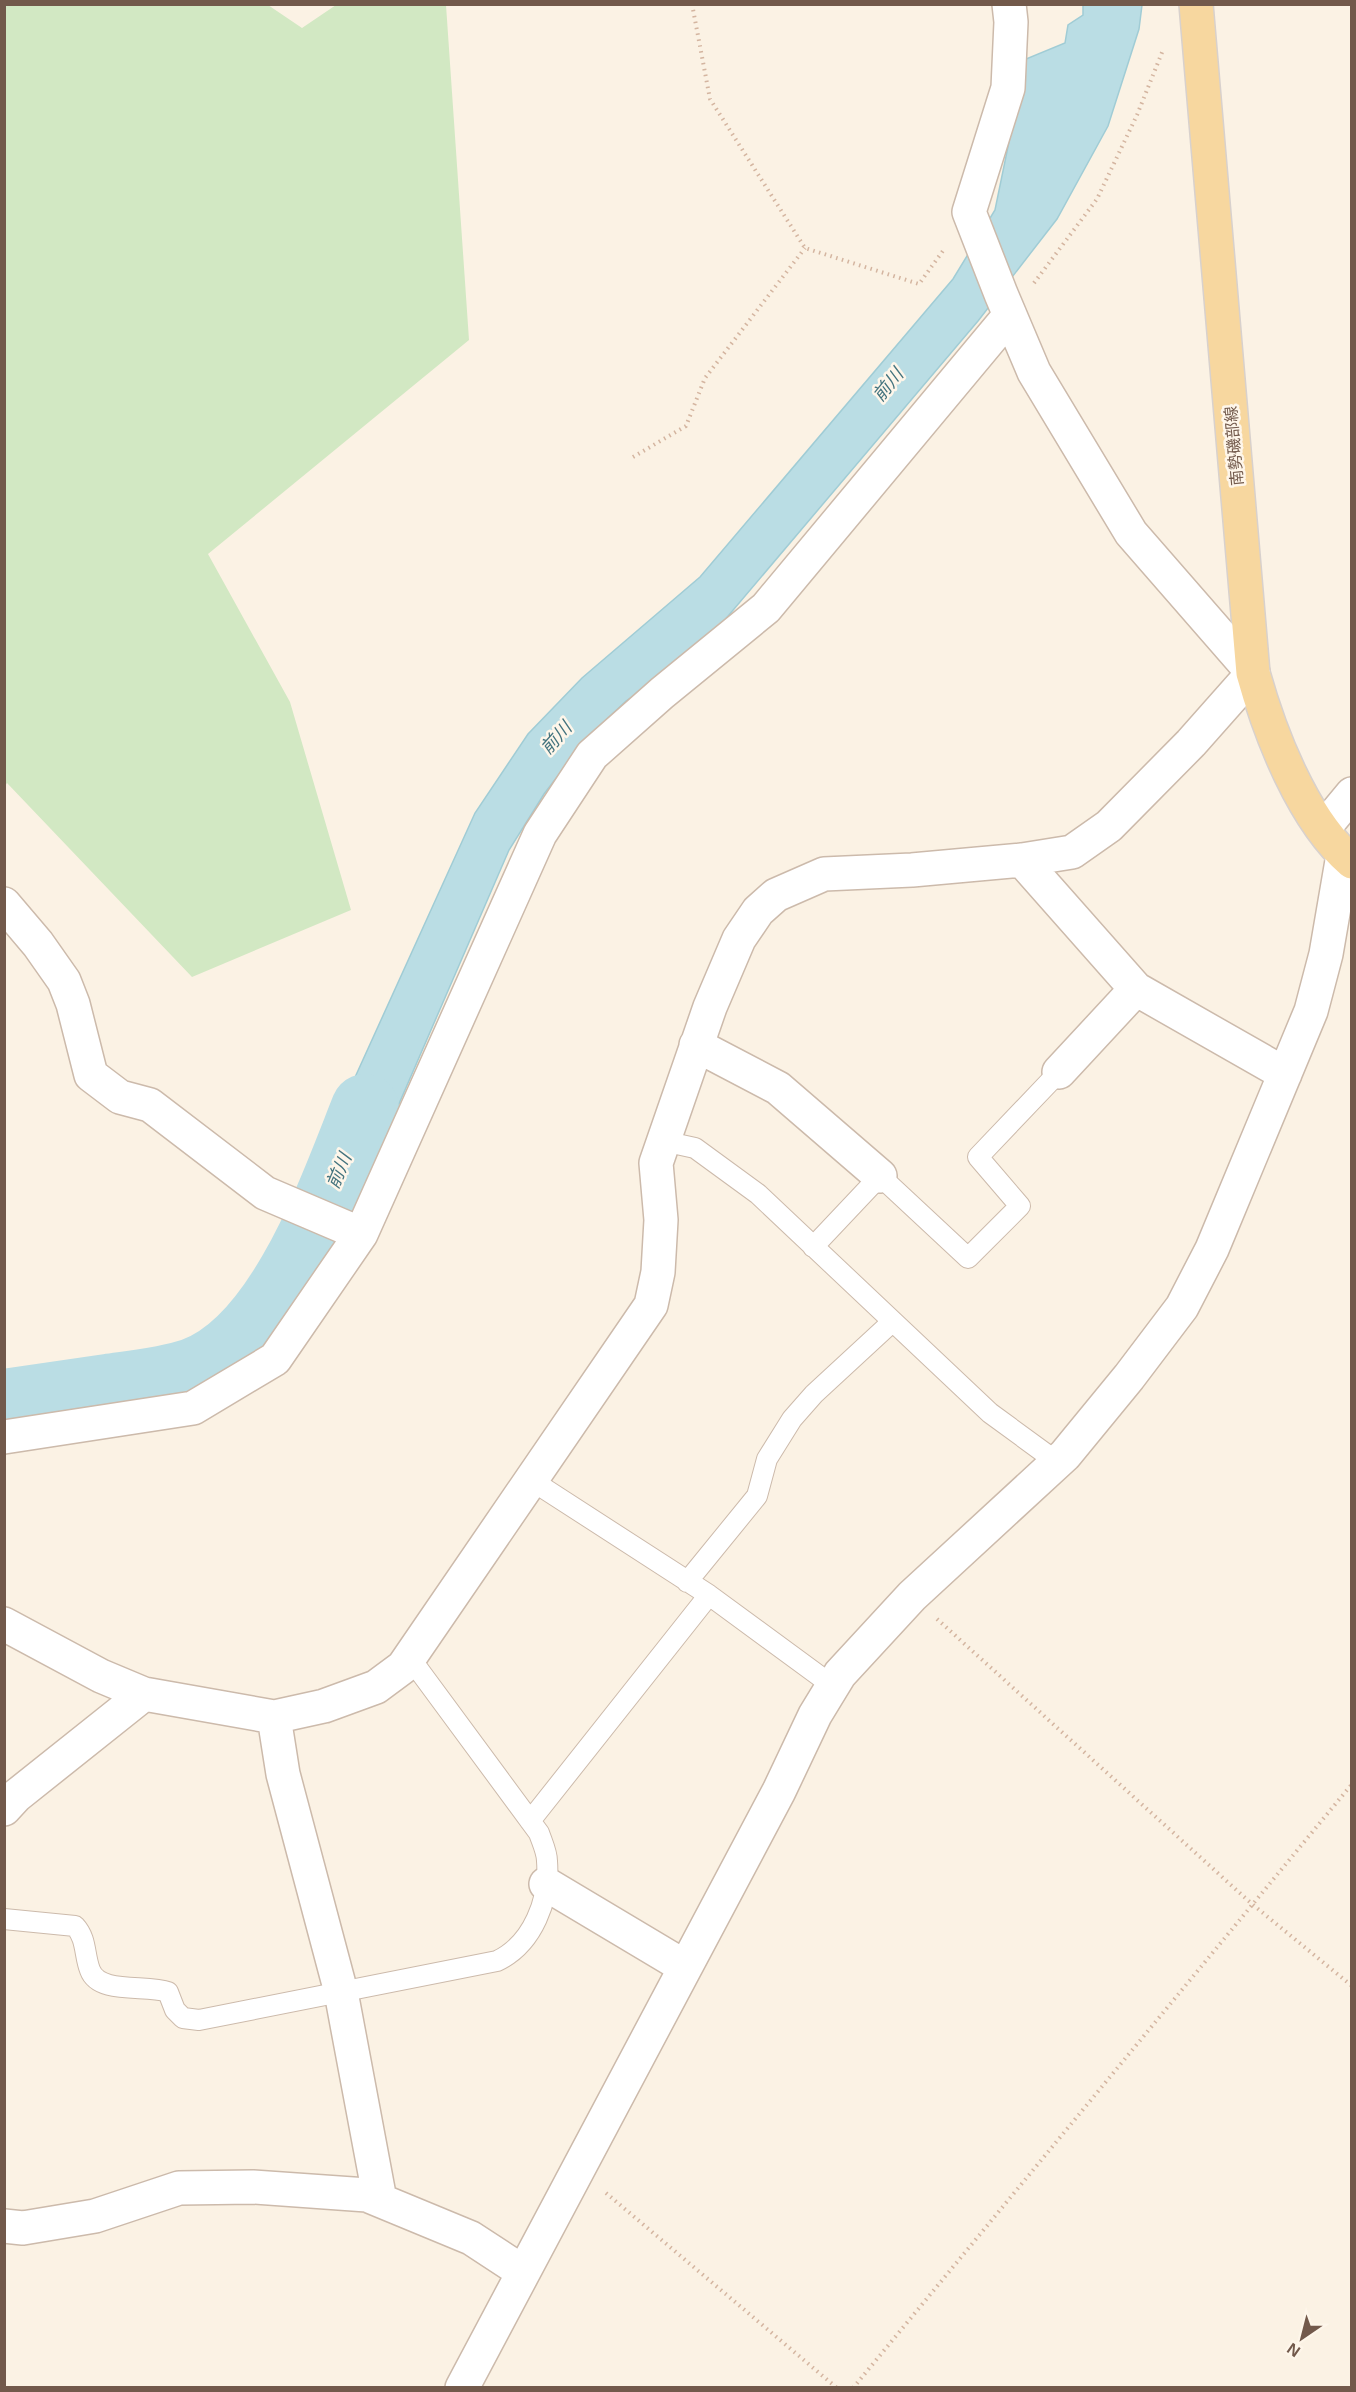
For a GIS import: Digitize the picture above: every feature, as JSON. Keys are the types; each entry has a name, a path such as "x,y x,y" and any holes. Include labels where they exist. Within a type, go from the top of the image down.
{"main road":[{"name":"南勢磯部線","path":"1196,4 1253,673 1263,711 1286,768 1323,829 1347,859"}],"street":[{"path":"4,1624 101,1676 144,1694 274,1717 324,1706 376,1687 404,1667 651,1305 658,1272 661,1220 656,1163 710,1007 739,939 758,911 776,895 824,874 912,870 1022,860 1072,852 1109,826 1191,744 1253,673 1131,533 1034,372 969,212 1008,88 1011,22 1009,4"},
{"path":"4,1437 193,1408 276,1359 361,1234 540,834 592,755 662,693 766,608 1010,315"},
{"path":"1323,829 1352,794"},
{"path":"462,2388 840,1674 912,1596 1057,1462 1129,1377 1182,1307 1212,1249 1311,1011 1347,859"},
{"path":"1022,860 1136,989 1285,1074"},
{"path":"4,904 38,944 64,981 73,1004 91,1075 120,1097 150,1105 265,1193 361,1234"},
{"path":"1059,1072 1136,989"},
{"path":"696,1045 778,1088 880,1176"},
{"path":"4,1809 16,1796 144,1694"},
{"path":"274,1717 284,1774 341,1992 380,2200"},
{"path":"546,1884 685,1967"},
{"path":"4,2226 23,2228 95,2216 179,2188 252,2187 367,2195 471,2238 523,2272"}],"lane":[{"path":"813,1247 880,1176 968,1258 1020,1206 978,1157 1059,1072"},
{"path":"663,1141 695,1148 758,1194 990,1413 1057,1462"},
{"path":"687,1582 757,1496 767,1459 792,1419 814,1394 892,1322"},
{"path":"531,1480 709,1595 833,1686"},
{"path":"530,1821 709,1595"},
{"path":"4,1919 75,1926 82,1934 90,1972 97,1980 112,1986 158,1988 168,1992 176,2010 183,2018 199,2020 497,1961 511,1954 531,1930 540,1910 546,1884 548,1859 539,1833 410,1658"}],"path":[{"path":"692,4 710,99 805,248 919,284 969,212"},
{"path":"1010,315 1097,199 1137,115 1163,49"},
{"path":"633,457 686,426 705,378 805,248"},
{"path":"912,1596 1252,1904 1352,1986"},
{"path":"853,2388 1352,1784"},
{"path":"578,2169 837,2388"}],"green space":[{"path":"5,4 268,5 302,28 336,5 446,5 469,340 208,554 290,702 351,910 192,977 7,783 5,786"}],"water":[{"path":"1083,5 1142,5 1139,29 1108,126 1057,219 978,321 712,635 674,668 626,701 586,739 544,794 509,850 356,1203 307,1183 475,813 528,734 582,678 700,577 953,279 995,210 1026,59 1065,43 1068,25 1083,15"}],"waterway":[{"name":"前川","path":"4,1403 172,1378 193,1372 224,1355 252,1328 278,1296 300,1258 320,1218 365,1108"}]}
